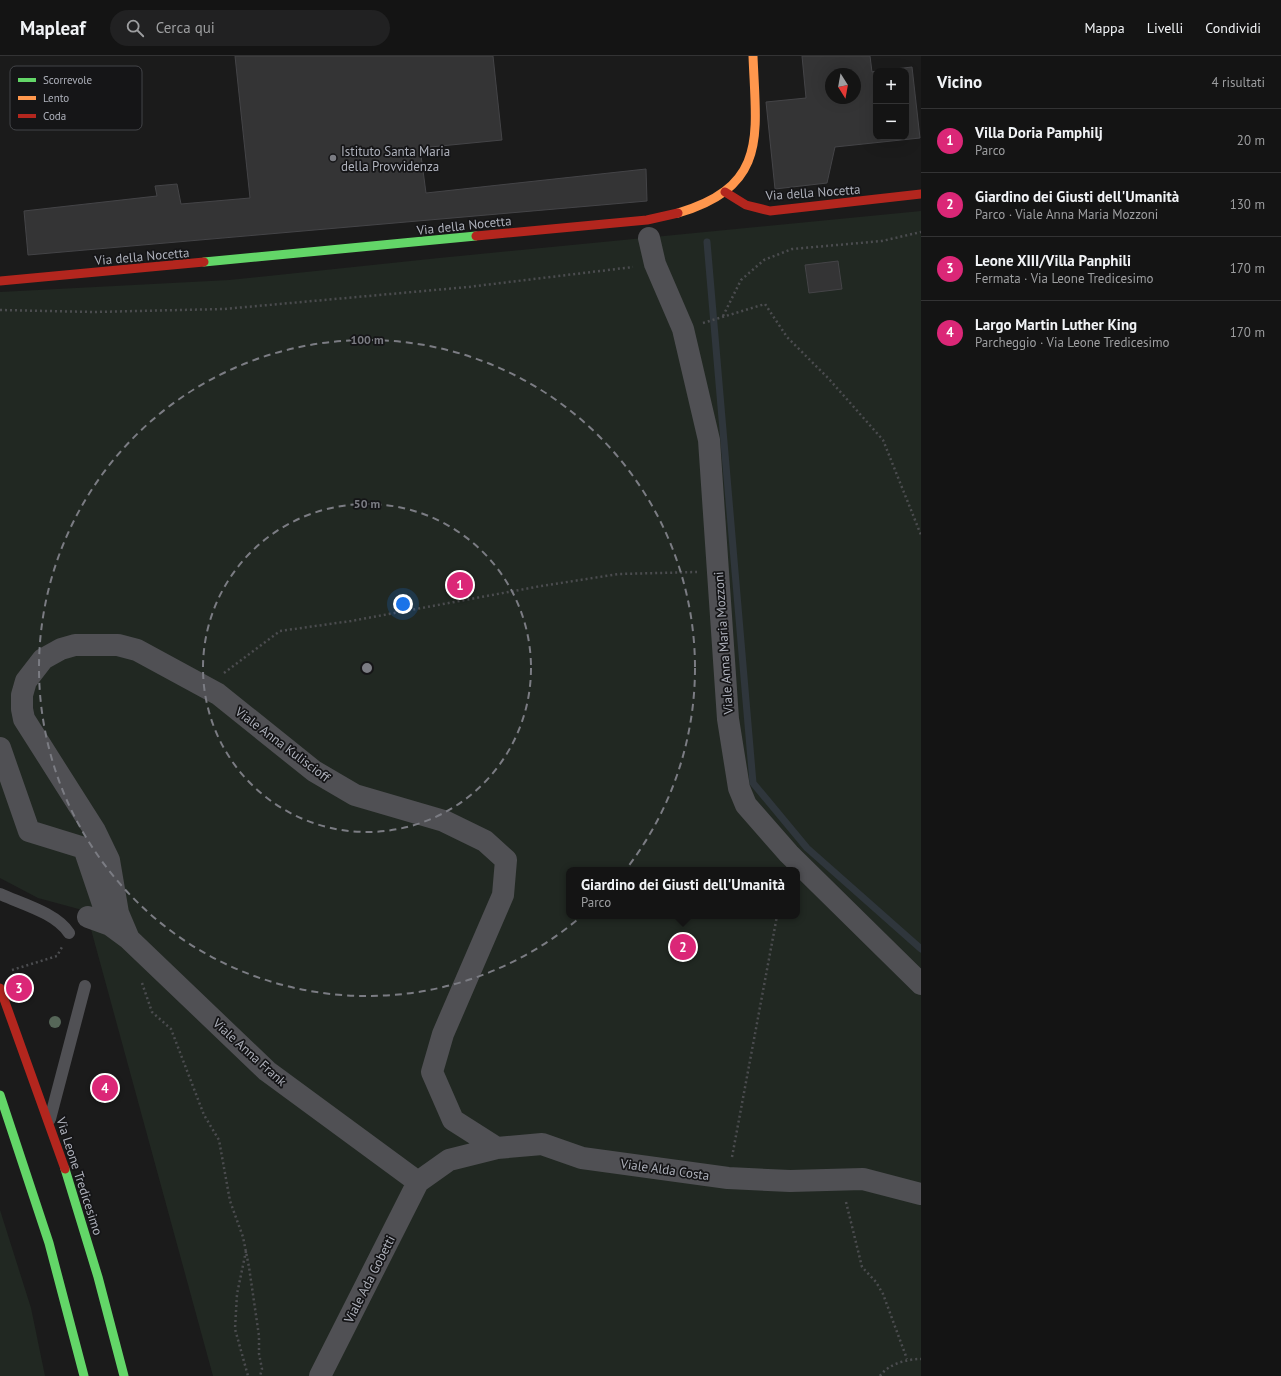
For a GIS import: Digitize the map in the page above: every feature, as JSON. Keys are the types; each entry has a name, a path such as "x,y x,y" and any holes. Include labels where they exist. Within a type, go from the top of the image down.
{"street":[{"path":"725,192 744,173 751,152 754,122 753,56"},
{"name":"Via della Nocetta","path":"0,281 647,220 688,211 711,201 725,192 746,205 770,211 921,194"},
{"name":"Viale Anna Maria Mozzoni","path":"649,238 655,264 683,329 709,440 728,719 739,788 746,805 789,854 921,984"},
{"name":"Viale Anna Kuliscioff","path":"129,939 118,914 109,860 95,831 24,719 22,709 22,695 26,681 43,659 61,649 75,645 118,645 137,650 218,694 314,771 355,795 444,821 485,841 506,860 503,895 443,1034 432,1072 453,1120 497,1148"},
{"path":"0,748 29,831 84,848 110,925"},
{"name":"Viale Anna Frank","path":"88,917 110,925 129,939 268,1071 418,1182"},
{"name":"Via Leone Tredicesimo","path":"0,988 49,1120 85,1233 124,1376"},
{"path":"0,1095 49,1243 84,1376"},
{"name":"Viale Alda Costa","path":"418,1182 450,1160 497,1148 542,1144 582,1158 728,1178 790,1181 863,1179 921,1194"},
{"name":"Viale Ada Gobetti","path":"320,1376 418,1182"}],"lane":[{"path":"0,894 59,921 69,933"},
{"path":"49,1120 85,986"}],"path":[{"path":"722,317 741,280 764,260 792,249 882,241 921,232"},
{"path":"0,310 94,312 224,309 468,287 562,274 655,264"},
{"path":"708,322 765,304 787,337 829,379 883,440 921,535"},
{"path":"205,687 280,631 350,621 541,586 619,574 717,571"},
{"path":"728,1178 776,919"},
{"path":"7,972 57,956 69,933"},
{"path":"139,976 152,1012 171,1029 204,1115 220,1140 230,1201 246,1249 259,1336 259,1354 262,1369 260,1376"},
{"path":"840,1180 862,1267 876,1282 883,1294 893,1326 901,1341 907,1359"},
{"path":"246,1249 238,1294 235,1329 248,1376"},
{"path":"880,1376 883,1371 907,1359 921,1359"},
{"path":"883,1371 883,1376"}],"shaded area":[{"path":"921,211 921,1376 213,1376 86,911 38,898 0,878 0,292 229,280"},
{"path":"0,1210 31,1308 45,1376 0,1376"}],"building":[{"name":"Istituto Santa Maria della Provvidenza","path":"235,56 493,56 502,140 420,148 426,193 646,169 647,201 28,255 24,211 157,196 155,186 177,184 181,204 250,198"},
{"path":"802,56 870,56 873,72 873,140 901,140 835,147 827,183 775,189 766,102 806,98"},
{"path":"912,67 920,138 909,139 909,68 904,68"},
{"path":"838,261 842,289 809,293 805,265"}],"waterway":[{"path":"707,242 753,783 807,848 921,949"}],"traffic: fast":[{"path":"204,262 476,236"},
{"path":"0,1095 49,1243 84,1376"},
{"path":"65,1169 98,1277 124,1376"}],"traffic: slow":[{"path":"678,213 707,202 729,188 743,172 751,154 755,133 753,56"}],"traffic: jam":[{"path":"725,192 746,205 770,211 921,194"},
{"path":"476,236 647,220 678,213"},
{"path":"0,281 204,262"},
{"path":"0,988 65,1169"}],"place":[{"name":"Istituto Santa Maria della Provvidenza","path":"333,158"},
{"name":"Villa Doria Pamphilj","path":"460,585"},
{"name":"Giardino dei Giusti dell'Umanità","path":"683,947"},
{"name":"Leone XIII/Villa Panphili","path":"19,988"},
{"name":"Largo Martin Luther King","path":"105,1088"}]}
